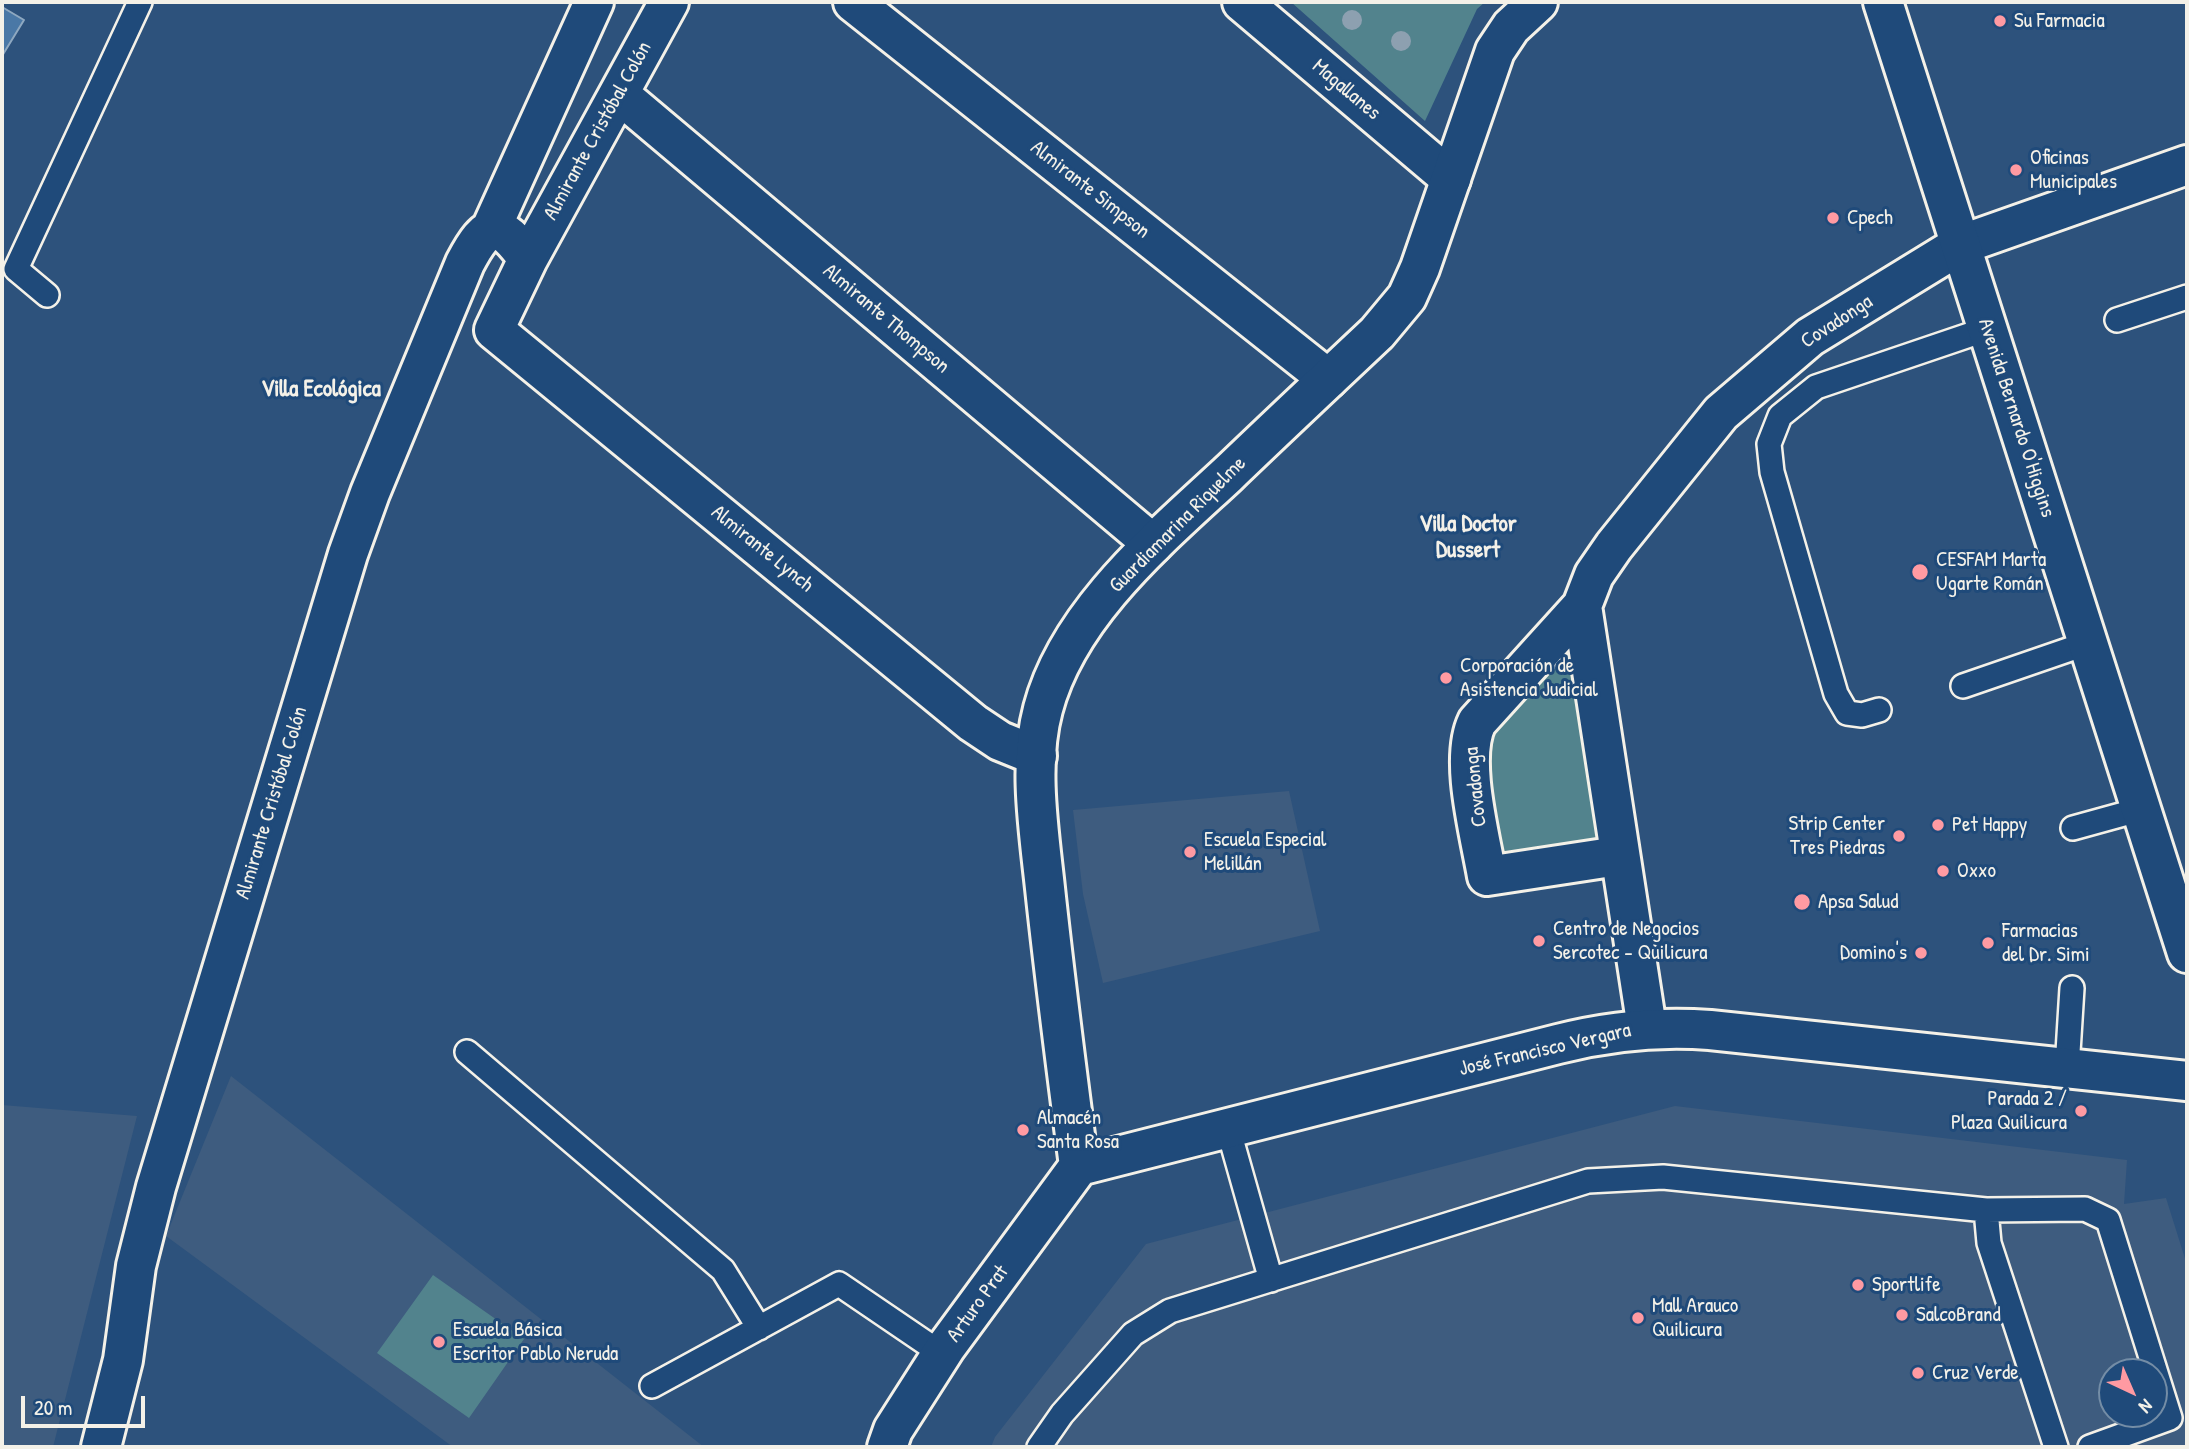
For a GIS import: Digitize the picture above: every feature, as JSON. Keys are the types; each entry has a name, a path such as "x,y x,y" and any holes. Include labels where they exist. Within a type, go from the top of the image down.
{"street":[{"name":"Almirante Cristóbal Colón","path":"101,1447 123,1360 136,1266 156,1187 324,626 370,493 465,263 481,235 490,231 594,2"},
{"name":"Almirante Cristóbal Colón","path":"494,330 528,259 668,2"},
{"name":"Almirante Simpson","path":"853,2 1328,379"},
{"name":"Magallanes","path":"1242,2 1451,179"},
{"name":"Avenida Bernardo O'Higgins","path":"1883,2 2187,953"},
{"name":"Guardiamarina Riquelme","path":"1079,1166 1038,817 1038,732 1043,709 1062,660 1108,595 1153,544 1393,316 1407,297 1420,268 1495,51 1531,3"},
{"name":"Almirante Thompson","path":"619,94 1153,544"},
{"name":"Covadonga","path":"1618,856 1487,876 1471,775 1471,734 1477,722 1582,606 1594,575 1614,546 1721,413 1810,337 1960,245 2187,165"},
{"path":"490,231 498,229 507,233 528,259"},
{"name":"Almirante Lynch","path":"494,330 972,723 1000,741 1037,756"},
{"path":"1582,606 1618,856 1647,1028"},
{"name":"José Francisco Vergara","path":"1079,1166 1591,1036 1647,1028 1710,1030 2187,1081"},
{"name":"Arturo Prat","path":"887,1447 893,1430 942,1354 1079,1166"}],"lane":[{"path":"47,295 16,269 140,2"},
{"path":"2117,320 2187,297"},
{"path":"1879,710 1862,715 1847,713 1836,694 1772,472 1769,444 1780,416 1816,387 1987,329"},
{"path":"1963,686 2088,643"},
{"path":"2073,828 2142,809"},
{"path":"2067,1068 2072,988"},
{"path":"467,1052 723,1270 759,1328"},
{"path":"1228,1128 1271,1280"},
{"path":"1039,1447 1062,1415 1133,1335 1170,1311 1588,1181 1663,1177 1986,1209 2085,1209 2108,1220 2170,1418 2090,1447"},
{"path":"1986,1209 1989,1243 2056,1447"},
{"path":"652,1386 839,1284 942,1354"}],"shaded area":[{"path":"2,7 24,20 2,56"},
{"name":"Escuela Especial Melillán","path":"1289,791 1320,931 1103,983 1083,894 1073,810"},
{"name":"Escuela Básica Escritor Pablo Neruda","path":"231,1076 704,1447 453,1447 166,1236"},
{"path":"2,1105 137,1116 53,1447 2,1447"},
{"name":"Mall Arauco Quilicura","path":"1675,1106 2127,1160 2124,1204 2166,1198 2187,1265 2187,1447 991,1447 995,1437 1146,1244"}],"green space":[{"path":"1291,2 1485,2 1477,9 1425,121"},
{"path":"1570,645 1597,839 1497,858 1485,745"},
{"path":"433,1275 524,1339 469,1418 377,1353"}],"place":[{"name":"Su Farmacia","path":"2000,21"},
{"name":"Oficinas Municipales","path":"2016,170"},
{"name":"Cpech","path":"1833,218"},
{"name":"CESFAM Marta Ugarte Román","path":"1920,572"},
{"name":"Corporación de Asistencia Judicial","path":"1446,678"},
{"name":"Pet Happy","path":"1938,825"},
{"name":"Strip Center Tres Piedras","path":"1899,836"},
{"name":"Escuela Especial Melillán","path":"1190,852"},
{"name":"Oxxo","path":"1943,871"},
{"name":"Apsa Salud","path":"1802,902"},
{"name":"Centro de Negocios Sercotec - Quilicura","path":"1539,941"},
{"name":"Farmacias del Dr. Simi","path":"1988,943"},
{"name":"Domino's","path":"1921,953"},
{"name":"Parada 2 / Plaza Quilicura","path":"2081,1111"},
{"name":"Almacén Santa Rosa","path":"1023,1130"},
{"name":"Sportlife","path":"1858,1285"},
{"name":"SalcoBrand","path":"1902,1315"},
{"name":"Mall Arauco Quilicura","path":"1638,1318"},
{"name":"Escuela Básica Escritor Pablo Neruda","path":"439,1342"},
{"name":"Cruz Verde","path":"1918,1373"}],"district":[{"name":"Villa Ecológica","path":"321,390"},
{"name":"Villa Doctor Dussert","path":"1468,538"}]}
